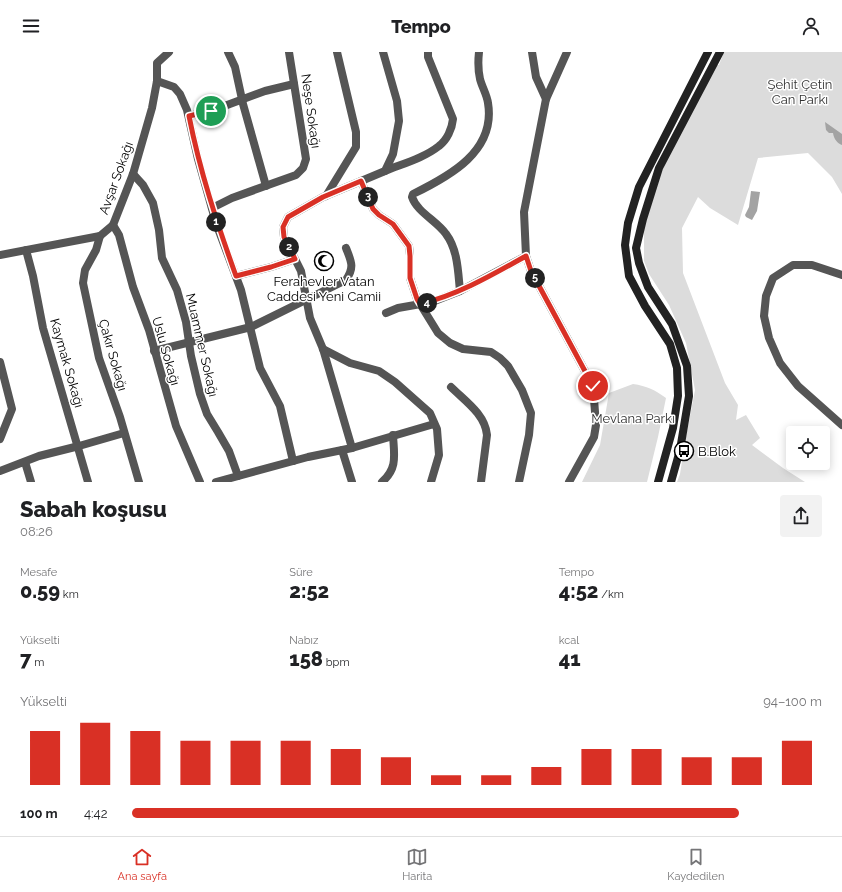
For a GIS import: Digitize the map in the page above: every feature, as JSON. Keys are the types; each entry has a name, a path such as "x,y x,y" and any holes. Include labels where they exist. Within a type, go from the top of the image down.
{"main road":[{"path":"658,482 673,428 678,396 677,368 670,344 645,306 630,276 625,245 628,223 639,187 708,52"},
{"path":"671,482 680,450 690,396 687,366 672,324 648,287 639,263 636,248 643,219 660,168 720,52"}],"street":[{"name":"Avşar Sokağı","path":"100,236 112,225 133,174 152,108 157,81 157,63 169,52"},
{"path":"228,52 234,67 266,186"},
{"name":"Neşe Sokağı","path":"212,208 232,198 296,175 303,168 306,159 289,52"},
{"path":"326,196 356,147 356,132 337,52"},
{"path":"383,52 397,101 400,121 393,154 385,171"},
{"path":"352,448 323,349 310,318 301,271 284,237 283,227 288,217 326,196 425,154 440,146 452,128 453,119 433,69 428,52"},
{"path":"460,291 458,267 454,249 446,234 421,209 412,197 413,194 458,169 470,159 487,132 489,115 488,101 480,79 478,63 479,52"},
{"path":"532,52 536,77 546,99"},
{"path":"567,52 546,99 524,212 526,256 531,271 593,386 596,425 594,437 569,482"},
{"path":"157,81 174,87 180,94 189,116 198,159 212,208 236,276 251,327 260,368 280,406 293,461"},
{"path":"189,116 211,111 265,91 294,84"},
{"name":"Muammer Sokağı","path":"133,174 143,185 153,202 159,230 162,258 177,290 186,322 191,356 200,394 207,414 229,451 238,476"},
{"path":"361,181 373,209 393,224 409,246 410,278 417,299 438,333 450,343 463,349 491,352 500,358 508,366 522,390 530,413 530,435 519,482"},
{"name":"Uslu Sokağı","path":"112,225 119,236 133,287 149,330 176,426 200,482"},
{"path":"0,255 100,236"},
{"name":"Çakır Sokağı","path":"100,236 96,250 85,270 83,284 99,358 140,482"},
{"path":"154,351 251,327 346,280 351,273 352,266 346,248"},
{"name":"Kaymak Sokağı","path":"26,250 33,276 43,328 79,446 88,482"},
{"path":"386,313 398,308 432,302 460,291 526,256"},
{"path":"236,276 295,259"},
{"path":"842,275 812,264 793,265 773,278 766,296 764,316 769,338 780,363 798,386 842,425"},
{"path":"323,349 350,363 379,371 395,382 430,412 437,429 439,455 431,482"},
{"path":"0,362 12,409 0,439"},
{"path":"451,387 477,412 486,427 488,434 481,482"},
{"path":"216,482 308,456 352,448 434,424"},
{"path":"0,471 39,456 124,433"},
{"path":"382,482 390,474 394,465 393,435"},
{"path":"342,450 352,482"},
{"path":"25,462 31,482"}],"green space":[{"name":"Şehit Çetin Can Parkı","path":"724,52 842,52 842,194 832,177 808,153 758,158 738,225 710,208 698,197 682,228 683,273 725,383 738,405 736,420 746,415 760,438 752,445 805,482 677,482 680,474 695,390 686,343 669,305 649,274 644,261 644,227 661,172 716,65 719,65"},
{"name":"Mevlana Parkı","path":"633,384 651,389 666,398 647,482 582,482 600,445 609,393"}],"shaded area":[{"path":"825,122 842,134 842,145 836,140 833,133 829,133 826,130"},
{"path":"751,191 760,192 757,211 752,220 745,215 749,207"}],"place":[{"name":"Ferahevler Vatan Caddesi Yeni Camii","path":"324,261"},
{"name":"B.Blok","path":"684,451"}],"route":[{"path":"211,111 189,116 198,159 216,222 236,276 295,259 284,237 283,227 288,217 323,197 361,181 373,209 393,224 409,246 410,278 420,304 432,302 460,291 526,256 531,271 593,386"}]}
